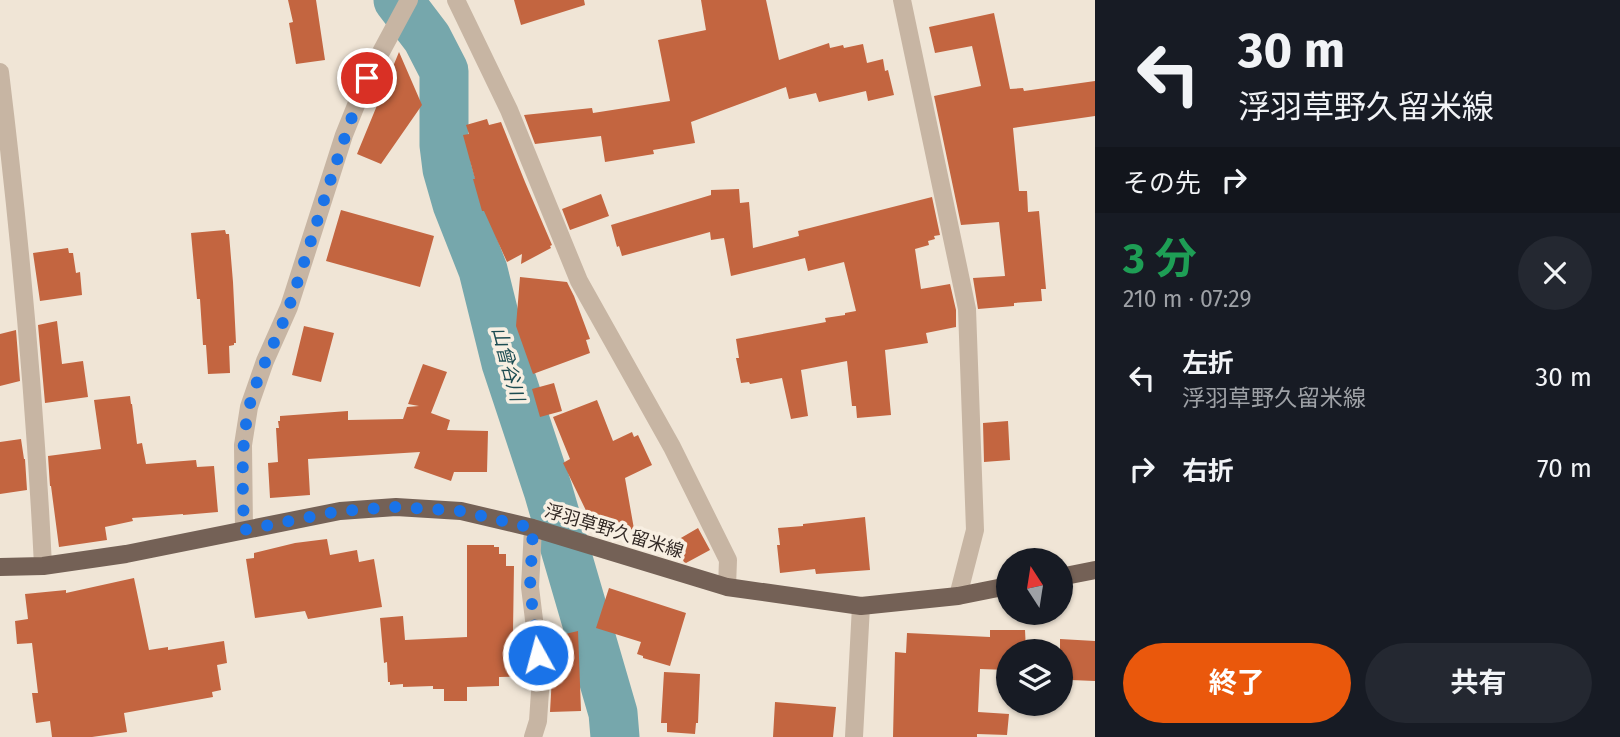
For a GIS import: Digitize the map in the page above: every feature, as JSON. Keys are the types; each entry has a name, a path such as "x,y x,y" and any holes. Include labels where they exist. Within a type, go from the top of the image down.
{"main road":[{"name":"浮羽草野久留米線","path":"0,567 43,566 126,554 340,511 396,507 461,511 582,542 727,587 861,606 958,596 996,588"},
{"path":"1073,574 1095,570"}],"street":[{"path":"244,530 243,445 249,407 265,361 289,307 344,135 367,78 409,0"},
{"path":"456,0 509,110 579,281 672,447 728,560 727,587"},
{"path":"902,0 967,309 975,530 958,596"},
{"path":"0,72 15,195 38,458 43,566"},
{"path":"533,737 538,721 541,677 530,587 540,530"},
{"path":"855,737 861,606"}],"building":[{"path":"288,0 316,0 325,60 296,64 289,23 293,22"},
{"path":"514,0 584,0 585,5 521,25"},
{"path":"701,0 766,0 779,60 829,43 830,48 863,44 867,63 883,59 894,95 868,101 866,91 819,102 816,93 789,99 786,87 691,122 695,143 653,150 654,154 605,162 601,136 535,144 524,115 592,108 593,113 670,101 658,40 706,30"},
{"path":"994,13 1010,89 1023,88 1024,91 1095,81 1095,116 1013,128 1019,191 1027,191 1028,212 1039,211 1046,289 1041,289 1042,301 978,309 973,278 1005,276 999,222 961,225 934,96 981,86 972,46 935,53 929,27"},
{"path":"399,52 422,105 381,164 357,154"},
{"path":"487,119 489,125 501,122 552,245 521,264 522,254 507,262 482,211 473,179 463,135 469,134 466,125"},
{"path":"739,189 740,203 749,202 753,248 799,236 798,231 932,197 940,235 928,241 929,245 915,249 921,289 950,284 956,310 956,327 926,333 928,343 885,350 891,415 857,418 856,406 852,406 847,361 801,370 808,416 791,419 782,378 741,383 736,358 739,358 736,339 826,322 825,318 856,311 844,262 808,271 805,258 731,276 724,238 711,240 710,232 622,256 619,246 617,247 611,225 711,195 711,190"},
{"path":"601,194 609,216 570,230 562,209"},
{"path":"341,210 434,236 420,287 326,261"},
{"path":"225,230 226,234 229,234 236,343 229,346 230,373 208,374 191,233"},
{"path":"68,248 69,253 73,253 76,273 80,272 82,295 40,301 33,253"},
{"path":"520,277 567,282 590,339 586,340 590,353 533,374 516,326"},
{"path":"57,321 62,364 83,361 88,397 45,403 38,325"},
{"path":"304,326 334,333 321,382 292,375"},
{"path":"16,330 20,381 0,386 0,334"},
{"path":"423,364 447,372 431,413 450,420 447,430 488,431 487,472 454,472 451,481 414,468 420,452 308,459 310,495 270,498 268,463 278,462 276,428 279,428 280,416 348,411 348,420 403,419 407,407 419,406 408,404"},
{"path":"554,383 562,411 540,417 532,389"},
{"path":"130,396 137,444 142,443 146,464 196,460 197,467 214,466 218,512 132,518 133,521 105,527 107,540 59,547 48,456 101,449 94,400"},
{"path":"597,400 613,441 632,432 634,437 638,435 652,465 625,478 634,529 606,533 604,525 593,525 563,463 570,459 553,417"},
{"path":"1008,421 1010,460 984,462 983,423"},
{"path":"21,439 27,490 0,494 0,442"},
{"path":"865,517 870,570 816,574 815,569 780,573 778,528"},
{"path":"698,528 710,550 686,563 674,542"},
{"path":"327,539 330,555 357,550 359,562 374,559 382,607 308,619 305,611 255,618 246,559 254,558 254,553"},
{"path":"467,545 499,547 499,554 506,554 506,566 514,566 513,631 517,631 517,645 525,643 529,676 499,677 499,686 467,687 467,701 444,701 444,689 433,689 433,686 390,685 387,662 384,663 380,618 403,616 405,640 467,637"},
{"path":"134,578 149,650 168,647 168,650 224,641 227,663 217,665 221,690 212,692 213,697 124,713 127,732 92,737 52,737 50,721 36,723 32,693 38,693 32,643 17,644 15,621 28,619 25,594 66,590 66,593"},
{"path":"609,588 686,613 670,666 637,654 641,642 596,628"},
{"path":"990,630 1025,630 1025,639 996,639 996,670 980,669 978,712 1009,716 1007,735 893,737 895,652 906,653 907,633 990,637"},
{"path":"578,631 581,711 550,712 552,676 548,638"},
{"path":"1073,640 1095,641 1095,681 1073,680"},
{"path":"664,672 700,674 695,734 667,732 667,723 661,723"},
{"path":"775,702 836,707 833,737 773,737"}],"waterway":[{"name":"山曾谷川","path":"398,0 427,38 444,71 444,145 447,169 457,204 483,270 506,363 548,490 613,713 615,737"}],"route":[{"path":"367,78 344,135 289,307 265,361 249,407 243,445 244,530 340,511 396,507 461,511 533,528 530,587 538,655"}]}
